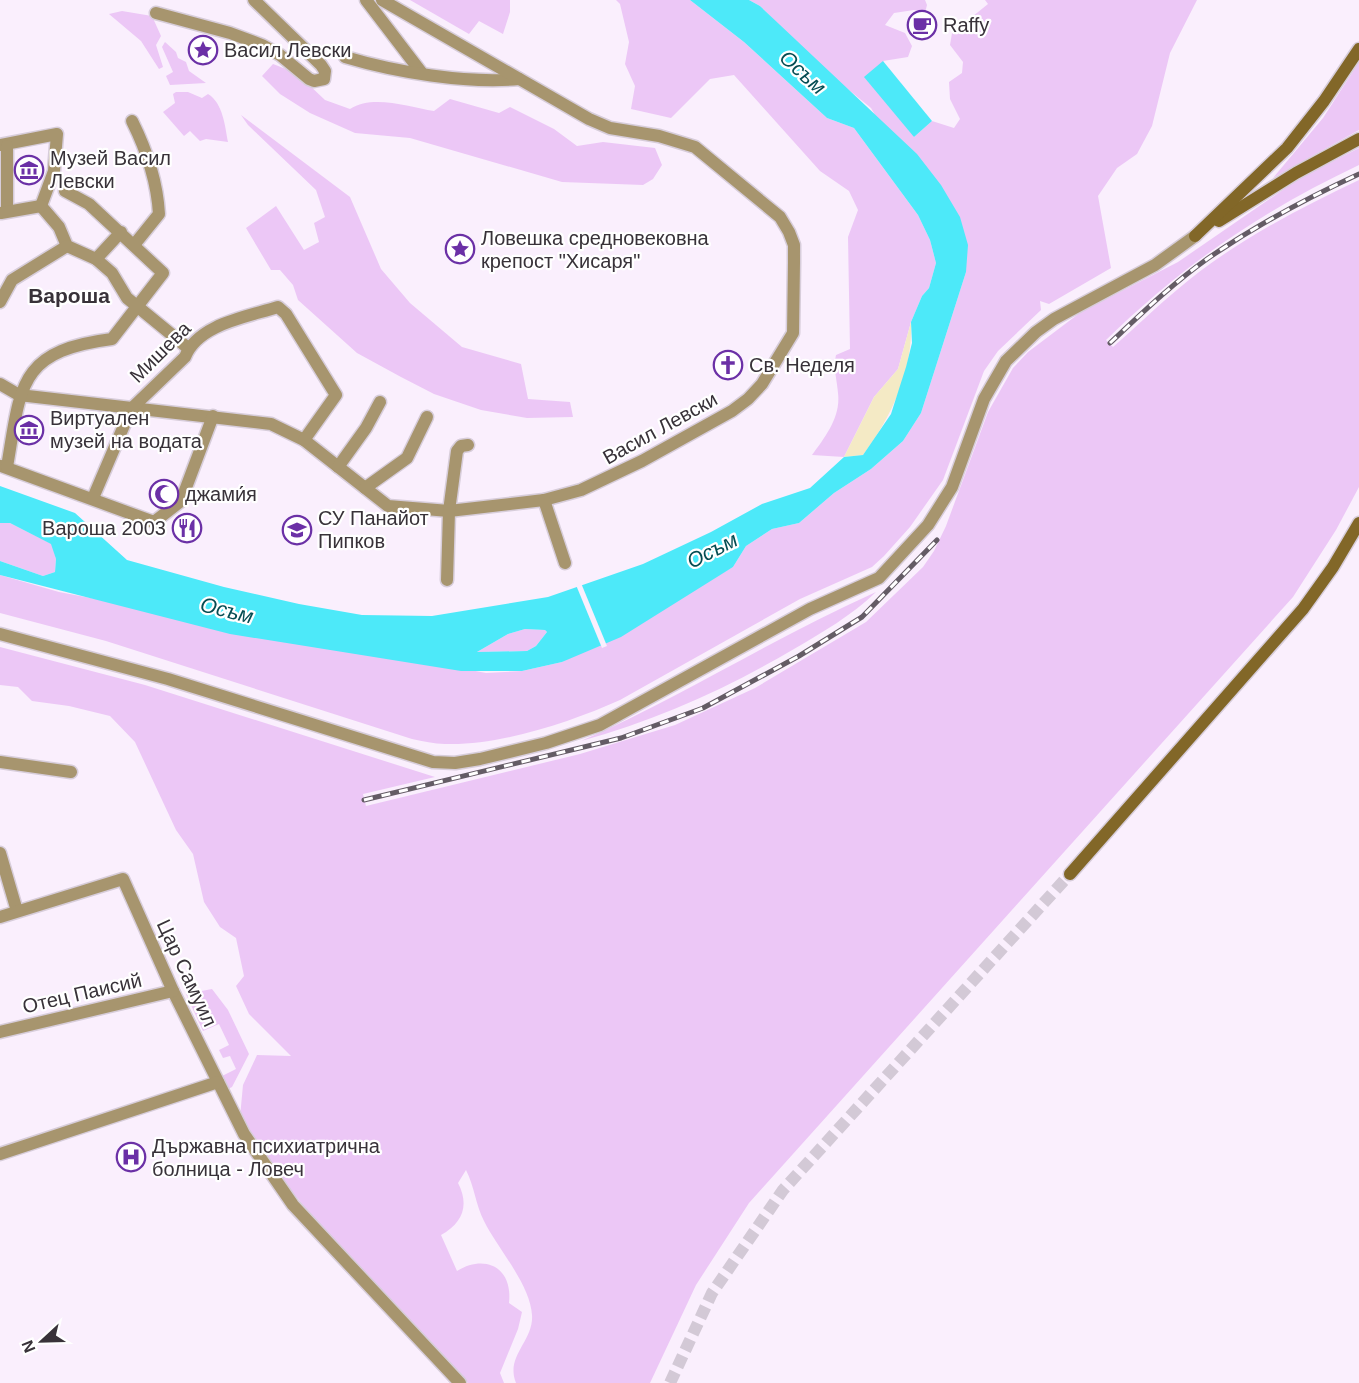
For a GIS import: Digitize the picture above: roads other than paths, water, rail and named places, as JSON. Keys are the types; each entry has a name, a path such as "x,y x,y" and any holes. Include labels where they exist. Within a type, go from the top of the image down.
{"main road":[{"path":"1195,236 1287,148 1318,110 1359,49"},
{"path":"1195,236 1296,173 1359,139"},
{"path":"1070,874 1303,609 1333,567 1359,523"}],"street":[{"path":"156,13 246,38 280,55 309,79 314,81 324,79 325,75 321,65 254,0"},
{"path":"366,0 421,72"},
{"name":"Васил Левски","path":"0,384 19,395 272,424 304,440 388,506 449,511 544,500 603,481 732,411 762,384 793,333 794,245 780,217 695,147 659,136 610,128 519,79 382,0"},
{"path":"345,57 374,65 483,81 519,79"},
{"path":"132,121 149,159 158,190 159,214 134,244"},
{"path":"57,134 54,171 41,206 3,212 3,146 57,134"},
{"path":"65,191 89,204 163,273 112,339 81,343 43,360 19,395 3,466 154,522 181,501 213,416"},
{"path":"41,206 59,227 67,246 96,260 112,273 121,292 188,348"},
{"path":"96,260 121,232"},
{"path":"0,634 168,679 434,762 455,763 480,759 571,736 625,713 810,609 879,578 928,525 952,487 984,399 1006,361 1036,332 1054,319 1155,265 1195,236"},
{"path":"0,302 12,280 67,246"},
{"name":"Мишева","path":"93,498 131,409 185,357 188,348 203,333 278,307 286,314 336,395 304,440"},
{"path":"338,467 366,428 380,402"},
{"path":"365,488 407,458 427,417"},
{"path":"447,580 449,511 457,451 461,446 468,445"},
{"path":"544,500 565,562"},
{"path":"0,762 71,772"},
{"path":"0,853 2,875 17,912 0,917"},
{"name":"Цар Самуил","path":"17,912 123,879 173,991 244,1134 293,1205 460,1383"},
{"name":"Отец Паисий","path":"0,1032 173,991"},
{"path":"0,1154 218,1082"}],"water":[{"name":"Осъм","path":"690,0 749,0 760,6 917,154 941,185 960,217 968,245 966,272 921,413 903,441 871,469 834,493 799,523 772,529 746,546 733,567 621,637 562,662 522,671 461,671 230,634 0,575 0,561 43,576 55,572 56,559 51,544 10,523 0,523 0,486 75,513 127,560 224,587 299,604 362,615 432,616 548,597 643,564 711,532 762,504 810,488 844,457 863,455 891,414 906,367 912,343 911,322 922,296 929,288 936,263 930,240 918,215 854,128 827,118 744,42","holes":["525,629 547,632 536,646 527,651 477,652 508,634"]},
{"path":"883,61 932,121 914,137 864,77"}],"tunnel":[{"path":"670,1383 712,1293 783,1190 1070,874"}],"railway":[{"path":"1110,343 1169,289 1207,259 1282,213 1359,174"},
{"path":"364,800 621,738 703,708 799,656 862,617 937,540"}],"place":[{"name":"Raffy","path":"922,25"},
{"name":"Васил Левски","path":"203,50"},
{"name":"Музей Васил Левски","path":"29,170"},
{"name":"Ловешка средновековна крепост \"Хисаря\"","path":"460,249"},
{"name":"Св. Неделя","path":"728,365"},
{"name":"Виртуален музей на водата","path":"29,430"},
{"name":"джами́я","path":"164,494"},
{"name":"Вароша 2003","path":"187,528"},
{"name":"СУ Панайот Пипков","path":"297,530"},
{"name":"Държавна психиатрична болница - Ловеч","path":"131,1157"}],"district":[{"name":"Вароша","path":"69,295"}]}
